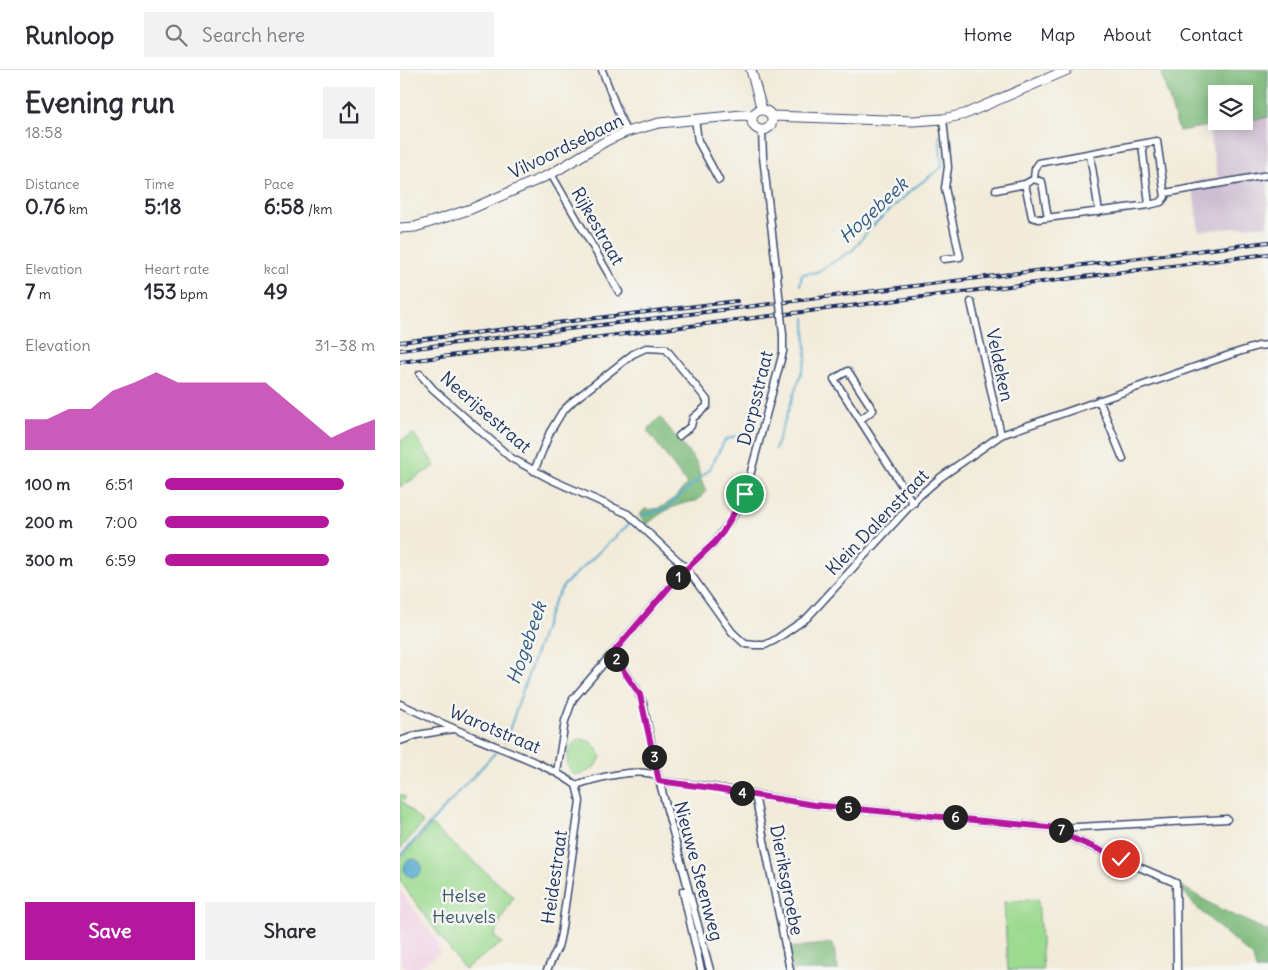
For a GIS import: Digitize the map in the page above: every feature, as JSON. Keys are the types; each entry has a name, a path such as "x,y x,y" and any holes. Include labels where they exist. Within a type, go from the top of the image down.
{"street":[{"path":"602,70 626,132"},
{"path":"750,70 762,110"},
{"path":"772,116 772,124 769,128 762,131 754,127 752,116 762,110 766,110 772,116 913,121 943,119 965,114 1068,70"},
{"name":"Vilvoordsebaan","path":"400,228 416,227 444,219 551,174 606,141 626,132 659,123 742,115 752,116"},
{"path":"695,119 698,141 719,180"},
{"path":"943,119 948,167 945,188 960,257 944,259"},
{"name":"Dorpsstraat","path":"557,772 565,721 573,699 658,599 715,542 745,494 783,352 784,335 763,156 762,131"},
{"path":"1025,184 1032,217 1038,219 1149,205 1161,202 1165,197 1157,141 1039,164 1035,169 1034,179"},
{"path":"1142,144 1149,205"},
{"path":"1090,154 1099,212"},
{"name":"Rijkestraat","path":"551,174 618,292"},
{"path":"1165,193 1268,175"},
{"path":"996,190 1025,184 1034,179 1042,182 1048,218"},
{"name":"Veldeken","path":"971,302 1001,435"},
{"name":"Klein Dalenstraat","path":"687,569 739,640 754,646 765,644 781,637 807,618 914,503 941,477 1001,435 1258,346 1268,345"},
{"name":"Neerijsestraat","path":"534,471 550,432 562,412 573,401 633,354 646,348 666,349 707,400 707,406 693,418 691,426 680,436"},
{"path":"860,420 873,410 848,371 834,379 860,420 914,503"},
{"name":"Neerijsestraat","path":"420,374 433,389 511,458 534,471 628,514 687,569"},
{"path":"1099,400 1123,459"},
{"path":"612,654 640,695 658,778"},
{"name":"Warotstraat","path":"400,704 454,729 530,759 557,772 576,785"},
{"path":"400,742 417,735 454,729"},
{"path":"576,785 604,777 647,773 658,778 814,805 1059,828 1227,818"},
{"name":"Nieuwe Steenweg","path":"658,778 710,970"},
{"name":"Heidestraat","path":"547,970 558,947 561,934 580,801 576,785"},
{"name":"Dieriksgroebe","path":"755,795 790,970"},
{"path":"1059,828 1067,836 1176,883 1177,970"},
{"path":"688,889 683,891 701,970"}],"shaded area":[{"path":"1268,117 1268,225 1199,231 1192,182 1218,178 1209,130 1253,130 1253,119"},
{"path":"400,890 440,945 436,947 440,953 415,970 407,970 400,961"}],"green space":[{"path":"1160,70 1268,70 1268,117 1253,120 1253,85 1208,85 1208,126 1179,131"},
{"path":"660,417 697,463 706,491 697,501 684,503 670,509 657,516 647,525 639,515 645,509 664,506 687,484 647,430"},
{"path":"414,434 435,466 400,487 400,441"},
{"path":"579,739 593,744 601,757 590,770 573,774 567,760 569,750"},
{"path":"400,794 406,798 402,802 423,823 400,849"},
{"name":"Helse Heuvels","path":"431,825 514,897 503,915 494,936 502,943 464,969 400,881 400,859"},
{"path":"1176,883 1218,908 1268,931 1268,970 1256,970 1253,957 1198,909"},
{"path":"1038,899 1043,970 1008,970 1004,902"},
{"path":"833,943 838,970 792,970 788,948"}],"water":[{"path":"413,859 419,862 422,868 419,874 413,877 407,874 404,868 407,862"}],"waterway":[{"name":"Hogebeek","path":"800,285 802,274 817,272 853,250 870,228 914,188 942,167 939,135"},
{"name":"Hogebeek","path":"775,449 806,359 805,318"},
{"name":"Hogebeek","path":"641,516 665,509 709,470 725,440 736,436"},
{"name":"Hogebeek","path":"505,742 553,603 564,585 631,522"},
{"name":"Hogebeek","path":"400,856 495,753"}],"railway":[{"path":"400,350 1268,242"},
{"path":"400,362 1268,254"},
{"path":"400,342 737,301"}],"route":[{"path":"745,494 734,515 715,542 678,577 612,654 640,695 659,781 814,805 1059,828 1065,835 1121,859"}]}
